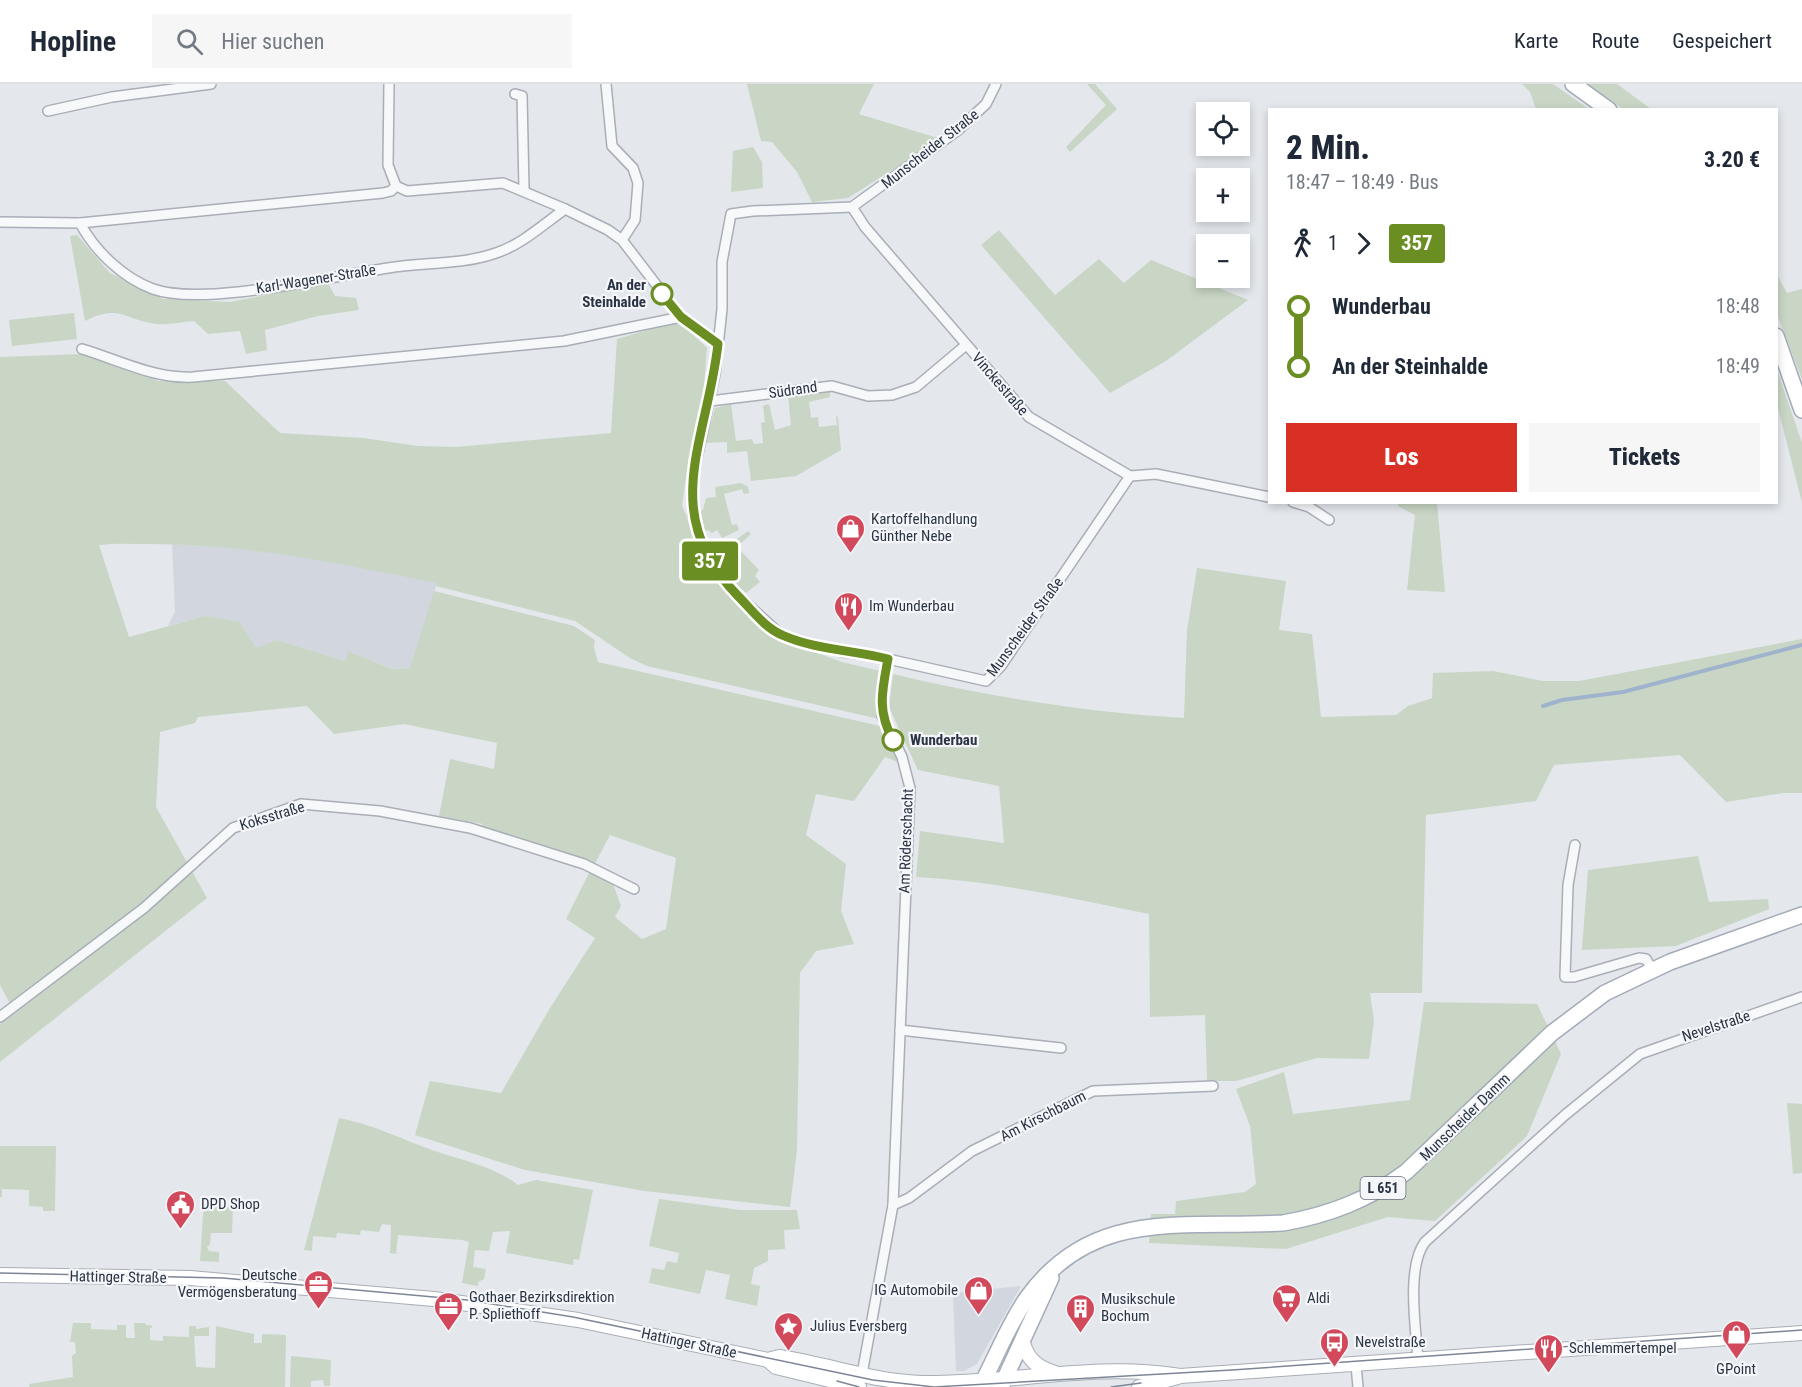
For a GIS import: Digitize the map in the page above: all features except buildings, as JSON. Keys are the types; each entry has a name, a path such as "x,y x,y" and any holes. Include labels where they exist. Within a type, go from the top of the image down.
{"main road":[{"path":"1573,84 1606,108"},
{"path":"1778,342 1802,410"},
{"name":"Munscheider Damm","path":"982,1384 1028,1296 1081,1247 1114,1233 1157,1226 1283,1222 1329,1213 1368,1196 1406,1172 1576,1013 1605,993 1652,969 1802,915"},
{"name":"Munscheider Damm","path":"1003,1383 1054,1270"}],"street":[{"path":"48,111 112,97 211,84"},
{"path":"389,84 388,165 396,186 407,190 500,182 524,189 565,208 608,230 622,240 681,317 718,344"},
{"path":"606,84 612,146 633,168 638,183 635,220 622,240"},
{"name":"Munscheider Straße","path":"996,84 986,104 957,131 852,207 753,210 731,214 722,262 718,344 710,400 696,462 692,500 698,533 712,566 754,613 781,635 842,652 888,659 981,681 990,679 1130,476"},
{"path":"515,94 522,96 524,189"},
{"path":"0,222 80,223 383,193 391,191 396,186"},
{"name":"Vinckestraße","path":"852,207 865,227 1029,417 1130,476"},
{"name":"Karl-Wagener-Straße","path":"80,223 99,252 137,280 153,289 189,294 245,291 391,267 483,257 513,244 565,208"},
{"path":"82,348 155,375 168,378 193,377 564,341 681,317"},
{"name":"Südrand","path":"710,400 832,386 868,396 892,396 916,387 966,345"},
{"path":"1130,476 1156,474 1268,497"},
{"path":"1299,504 1309,507 1329,520"},
{"name":"Am Röderschacht","path":"859,1384 893,1205 901,952 910,788 902,758 882,716 882,695 888,659"},
{"name":"Koksstraße","path":"0,1017 144,908 233,828 301,804 379,811 470,828 584,864 634,889"},
{"path":"1575,845 1568,885 1565,977 1574,977 1639,958 1646,959 1652,969"},
{"name":"Nevelstraße","path":"1418,1360 1415,1274 1417,1256 1425,1242 1565,1115 1640,1054 1802,998"},
{"path":"900,1030 1061,1048"},
{"name":"Am Kirschbaum","path":"893,1205 909,1198 972,1152 1093,1091 1213,1086"},
{"name":"Hattinger Straße","path":"0,1275 190,1278 434,1299 578,1320 768,1360 779,1357 859,1384"},
{"name":"Hattinger Straße","path":"768,1360 776,1367 859,1384 982,1384 1062,1375 1136,1371 1180,1376 1802,1333"},
{"name":"Hattinger Straße","path":"1023,1343 1032,1361 1042,1369 1062,1375"},
{"path":"1356,1365 1358,1387"},
{"path":"810,1375 820,1387"},
{"name":"Hattinger Straße","path":"1139,1387 1161,1383 1180,1376"}],"shaded area":[{"path":"172,544 238,548 319,559 437,583 411,668 394,669 348,651 345,661 277,640 256,649 239,621 205,616 168,626 175,612"},
{"name":"IG Automobile","path":"1021,1286 977,1364 964,1371 956,1371 953,1293"}],"green space":[{"path":"747,84 874,84 859,114 941,139 848,198 812,202 797,172 772,142 761,141"},
{"path":"1087,84 1095,84 1117,109 1070,152 1066,147 1106,105"},
{"path":"1522,84 1553,84 1588,108 1536,108 1530,92"},
{"path":"1587,84 1617,84 1650,108 1622,108"},
{"path":"753,147 762,162 763,188 731,192 733,151"},
{"path":"999,230 1055,295 1099,259 1124,283 1151,260 1196,279 1196,288 1219,288 1248,300 1166,361 1110,393 981,245"},
{"path":"77,235 110,273 163,299 230,302 328,283 335,296 356,298 359,310 318,316 265,330 267,350 246,354 240,331 208,334 194,321 157,324 107,313 85,321 70,236"},
{"path":"1778,277 1787,293 1802,289 1802,379 1778,317"},
{"path":"74,313 77,339 12,346 9,320"},
{"path":"679,321 707,348 703,397 689,457 682,505 704,561 749,618 779,639 842,662 880,671 879,719 647,666 630,658 575,621 436,586 436,583 330,562 258,551 186,545 99,545 129,637 205,616 239,621 256,648 277,640 345,661 348,651 393,669 410,668 434,591 574,626 595,640 594,648 598,662 880,726 898,762 885,757 854,801 816,794 806,835 846,864 841,911 854,944 816,951 800,973 797,1150 790,1207 645,1191 525,1170 415,1135 430,1081 501,1093 550,1008 595,938 566,919 590,871 476,833 483,824 439,816 450,759 494,769 497,743 404,724 334,734 307,706 198,717 195,723 160,732 156,807 207,898 0,1062 0,1024 15,1013 0,985 0,357 82,354 104,359 158,381 225,381 280,433 363,438 418,446 456,447 611,433 617,339","holes":["610,835 676,858 666,929 642,939 615,917 621,906 613,884 591,871"]},
{"path":"1778,373 1802,443 1802,503 1778,408"},
{"path":"830,392 830,397 809,402 811,418 818,417 819,427 837,425 836,416 838,417 841,450 796,476 751,481 747,451 727,453 727,442 705,443 715,408 731,404 736,441 752,439 754,444 763,443 761,423 765,422 763,406 769,404 775,430 791,425 788,394"},
{"path":"741,483 748,487 749,493 744,494 742,489 724,494 732,525 737,524 739,530 722,538 717,530 712,533 708,530 702,533 698,511 703,510 706,498 716,497 715,487"},
{"path":"1398,504 1437,504 1445,592 1407,590 1415,515"},
{"path":"748,531 751,534 737,547 759,570 755,576 760,582 746,593 713,556"},
{"path":"1197,568 1286,581 1279,630 1312,634 1321,717 1396,715 1408,706 1432,698 1433,673 1493,671 1543,681 1579,681 1802,639 1802,793 1783,793 1726,802 1680,755 1554,765 1536,801 1426,815 1422,993 1370,993 1374,1021 1369,1059 1317,1058 1236,1081 1207,1081 1205,1015 1150,1017 1149,914 1004,886 916,877 920,831 1004,843 999,786 918,770 889,707 893,674 965,690 1037,702 1111,712 1184,718 1187,630"},
{"path":"1698,856 1709,902 1768,899 1769,909 1676,946 1582,950 1588,870"},
{"path":"1424,1002 1537,1004 1561,1054 1527,1136 1435,1221 1388,1217 1286,1249 1149,1243 1151,1214 1175,1214 1176,1201 1245,1192 1256,1184 1250,1126 1236,1089 1284,1072 1293,1114 1410,1100"},
{"path":"1787,1103 1802,1104 1802,1173 1793,1174"},
{"path":"339,1118 375,1128 488,1168 518,1185 536,1180 593,1190 579,1260 574,1259 573,1265 506,1253 510,1231 493,1232 489,1251 475,1250 473,1267 486,1269 484,1279 478,1282 478,1286 462,1283 469,1242 398,1235 396,1254 390,1253 391,1225 382,1224 379,1232 361,1230 360,1235 337,1233 336,1238 313,1236 312,1251 304,1250"},
{"path":"0,1146 56,1146 55,1211 43,1211 43,1207 29,1206 29,1190 2,1189 2,1197 0,1197"},
{"path":"659,1199 740,1210 797,1210 800,1229 784,1230 785,1249 768,1250 768,1261 754,1268 751,1284 760,1286 757,1306 725,1299 730,1275 706,1270 700,1294 649,1283 652,1268 664,1270 667,1261 677,1263 679,1253 649,1246"},
{"path":"204,1201 233,1206 232,1233 211,1233 210,1244 207,1247 209,1251 219,1252 219,1262 200,1261"},
{"path":"73,1323 91,1323 91,1329 117,1330 117,1325 126,1325 126,1338 135,1338 134,1323 145,1323 153,1326 150,1329 150,1340 163,1341 163,1336 189,1337 189,1326 196,1326 196,1329 209,1327 209,1336 194,1336 196,1367 215,1368 216,1326 254,1334 254,1343 262,1343 262,1334 286,1335 285,1387 30,1387 29,1384 73,1377 72,1356 76,1353 75,1342 70,1342"},
{"path":"291,1356 331,1360 330,1386 324,1386 323,1380 311,1381 311,1387 290,1387"}],"waterway":[{"path":"1543,706 1562,700 1623,692 1802,645"}],"tram line":[{"path":"0,1273 223,1278 467,1300 573,1317 873,1380 934,1387 1232,1370 1802,1330"},
{"path":"837,1381 859,1387"},
{"path":"1111,1387 1141,1383"}],"bus line":[{"name":"357","path":"662,294 681,317 718,344 715,374 696,462 692,493 693,514 704,551 712,566 734,592 765,623 781,635 842,652 888,659 881,701 884,723 893,740"}],"place":[{"name":"An der Steinhalde","path":"662,294"},
{"name":"Kartoffelhandlung Günther Nebe","path":"850,554"},
{"name":"Im Wunderbau","path":"848,632"},
{"name":"Wunderbau","path":"893,740"},
{"name":"DPD Shop","path":"180,1230"},
{"name":"Deutsche Vermögensberatung","path":"318,1310"},
{"name":"IG Automobile","path":"979,1316"},
{"name":"Aldi","path":"1286,1324"},
{"name":"Gothaer Bezirksdirektion P. Spliethoff","path":"448,1332"},
{"name":"Musikschule Bochum","path":"1080,1334"},
{"name":"Julius Eversberg","path":"789,1352"},
{"name":"GPoint","path":"1736,1360"},
{"name":"Nevelstraße","path":"1334,1368"},
{"name":"Schlemmertempel","path":"1548,1374"}]}
